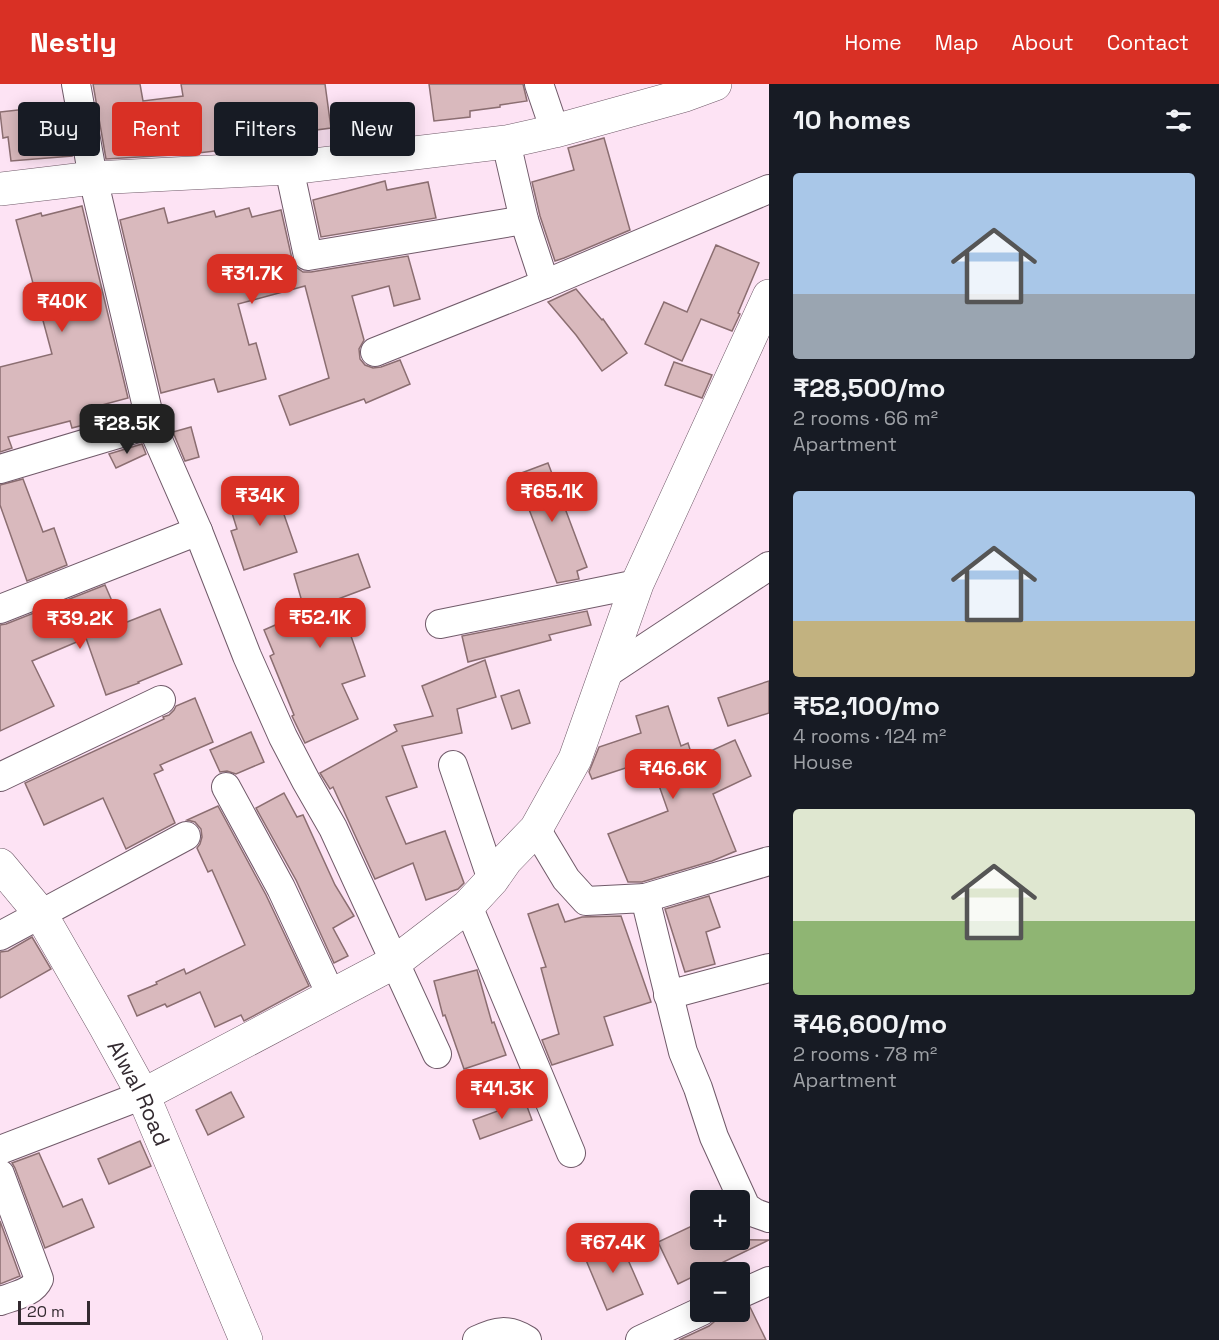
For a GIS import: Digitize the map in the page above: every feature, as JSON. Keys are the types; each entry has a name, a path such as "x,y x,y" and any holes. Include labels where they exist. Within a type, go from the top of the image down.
{"street":[{"path":"76,84 93,178 151,424 283,737 333,828 438,1054"},
{"path":"539,84 555,131"},
{"path":"0,189 93,178 289,168 506,142 555,131 683,89 715,84"},
{"path":"506,142 524,220 545,285"},
{"path":"289,168 308,256 524,220"},
{"path":"375,352 545,285 769,189"},
{"path":"0,1150 143,1095 395,962 468,906 492,880 506,860 536,829 575,759 636,584 769,296"},
{"path":"1,465 151,424"},
{"path":"0,609 198,531"},
{"path":"604,675 769,566"},
{"path":"440,624 636,584"},
{"path":"0,777 161,700"},
{"path":"453,765 492,880"},
{"path":"226,787 280,888 332,994"},
{"path":"536,829 566,879 586,901 645,898 769,861"},
{"path":"0,936 186,836"},
{"name":"Alwal Road","path":"0,865 40,913 143,1095 246,1340"},
{"path":"645,898 683,1052 714,1137 746,1207 769,1218"},
{"path":"468,906 571,1153"},
{"path":"668,995 769,968"},
{"path":"0,1174 39,1279 36,1287 0,1301"},
{"path":"750,1290 769,1281"},
{"path":"640,1340 690,1317"},
{"path":"477,1340 504,1331 515,1333 527,1340"}],"building":[{"path":"93,84 140,84 143,101 183,96 181,84 325,84 330,128 318,130 318,102 214,102 214,151 202,152 202,102 112,102 112,156 156,156 106,159 100,124 100,102 96,102"},
{"path":"429,84 523,84 527,101 470,111 470,117 434,121"},
{"path":"18,110 18,156 72,156 11,161 8,137 3,138 0,112"},
{"path":"604,138 630,230 555,261 540,216 532,182 574,170 568,148"},
{"path":"385,181 387,190 428,182 436,218 321,237 313,200"},
{"path":"82,206 128,398 87,409 91,423 72,428 70,421 8,437 12,448 0,452 0,367 52,354 16,220"},
{"path":"164,208 168,223 214,211 216,217 249,208 252,217 281,210 292,259 296,267 303,272 408,256 420,299 394,306 389,286 352,296 364,340 359,349 360,359 365,365 373,368 400,360 410,384 366,403 364,399 290,425 279,396 329,378 305,286 238,304 249,345 256,343 266,379 218,392 214,379 161,393 120,220"},
{"path":"716,245 759,263 732,331 701,319 682,361 645,344 664,302 687,312"},
{"path":"576,289 603,319 627,353 602,371 548,302"},
{"path":"674,362 712,375 702,398 665,385"},
{"path":"191,427 199,457 185,461 173,432"},
{"path":"142,444 146,454 116,468 109,454"},
{"path":"548,463 587,567 577,571 579,579 557,583 516,475"},
{"path":"23,479 43,532 54,528 67,565 27,581 0,505 0,485"},
{"path":"273,483 297,552 244,570 231,531 237,529 227,497"},
{"path":"358,554 370,587 338,599 365,676 342,684 358,719 305,743 292,716 294,715 270,656 274,654 264,630 305,612 294,574"},
{"path":"105,585 122,624 160,609 182,664 106,695 86,638 32,661 54,706 0,731 0,625"},
{"path":"587,611 591,625 549,635 551,640 468,662 462,636"},
{"path":"485,660 496,697 457,709 462,733 402,746 417,787 386,797 406,844 445,831 464,883 458,889 426,900 413,863 375,879 333,787 330,789 320,773 397,731 394,725 433,716 422,686"},
{"path":"769,681 769,713 728,726 718,698"},
{"path":"519,690 530,723 512,729 501,696"},
{"path":"195,698 213,742 160,765 163,770 154,774 175,823 126,849 103,798 44,825 25,783 164,719 163,717 169,715 176,706"},
{"path":"668,706 681,746 688,743 693,759 735,740 751,776 713,794 736,851 712,861 642,882 628,882 608,834 668,811 650,760 592,779 589,772 599,747 641,733 636,716"},
{"path":"251,732 264,762 236,774 227,771 220,772 210,750"},
{"path":"284,793 297,817 303,815 335,885 354,916 333,928 348,956 334,963 296,880 256,808"},
{"path":"218,806 266,895 309,986 244,1021 241,1015 215,1027 200,992 167,1007 165,1004 137,1016 128,996 184,969 186,974 245,945 212,870 208,872 197,848 202,837 201,829 195,822 187,820"},
{"path":"709,896 720,927 706,932 715,964 685,972 665,909"},
{"path":"558,904 565,922 582,917 621,916 651,1002 604,1017 613,1045 552,1065 542,1040 559,1034 541,968 546,967 528,914"},
{"path":"32,937 51,969 0,998 0,952 8,951"},
{"path":"477,970 492,1023 494,1022 506,1055 464,1069 445,1015 443,1016 434,981"},
{"path":"231,1092 244,1117 208,1135 196,1110"},
{"path":"525,1101 532,1120 480,1139 473,1120"},
{"path":"140,1141 151,1166 109,1184 98,1159"},
{"path":"39,1153 63,1207 82,1199 94,1227 45,1248 12,1163"},
{"path":"0,1221 20,1276 0,1284"},
{"path":"690,1227 690,1250 748,1250 724,1262 690,1262 690,1278 678,1284 658,1242"},
{"path":"618,1237 643,1294 607,1310 583,1253"},
{"path":"750,1240 769,1240 750,1249"},
{"path":"750,1307 766,1340 679,1340 714,1322 750,1322"}]}
